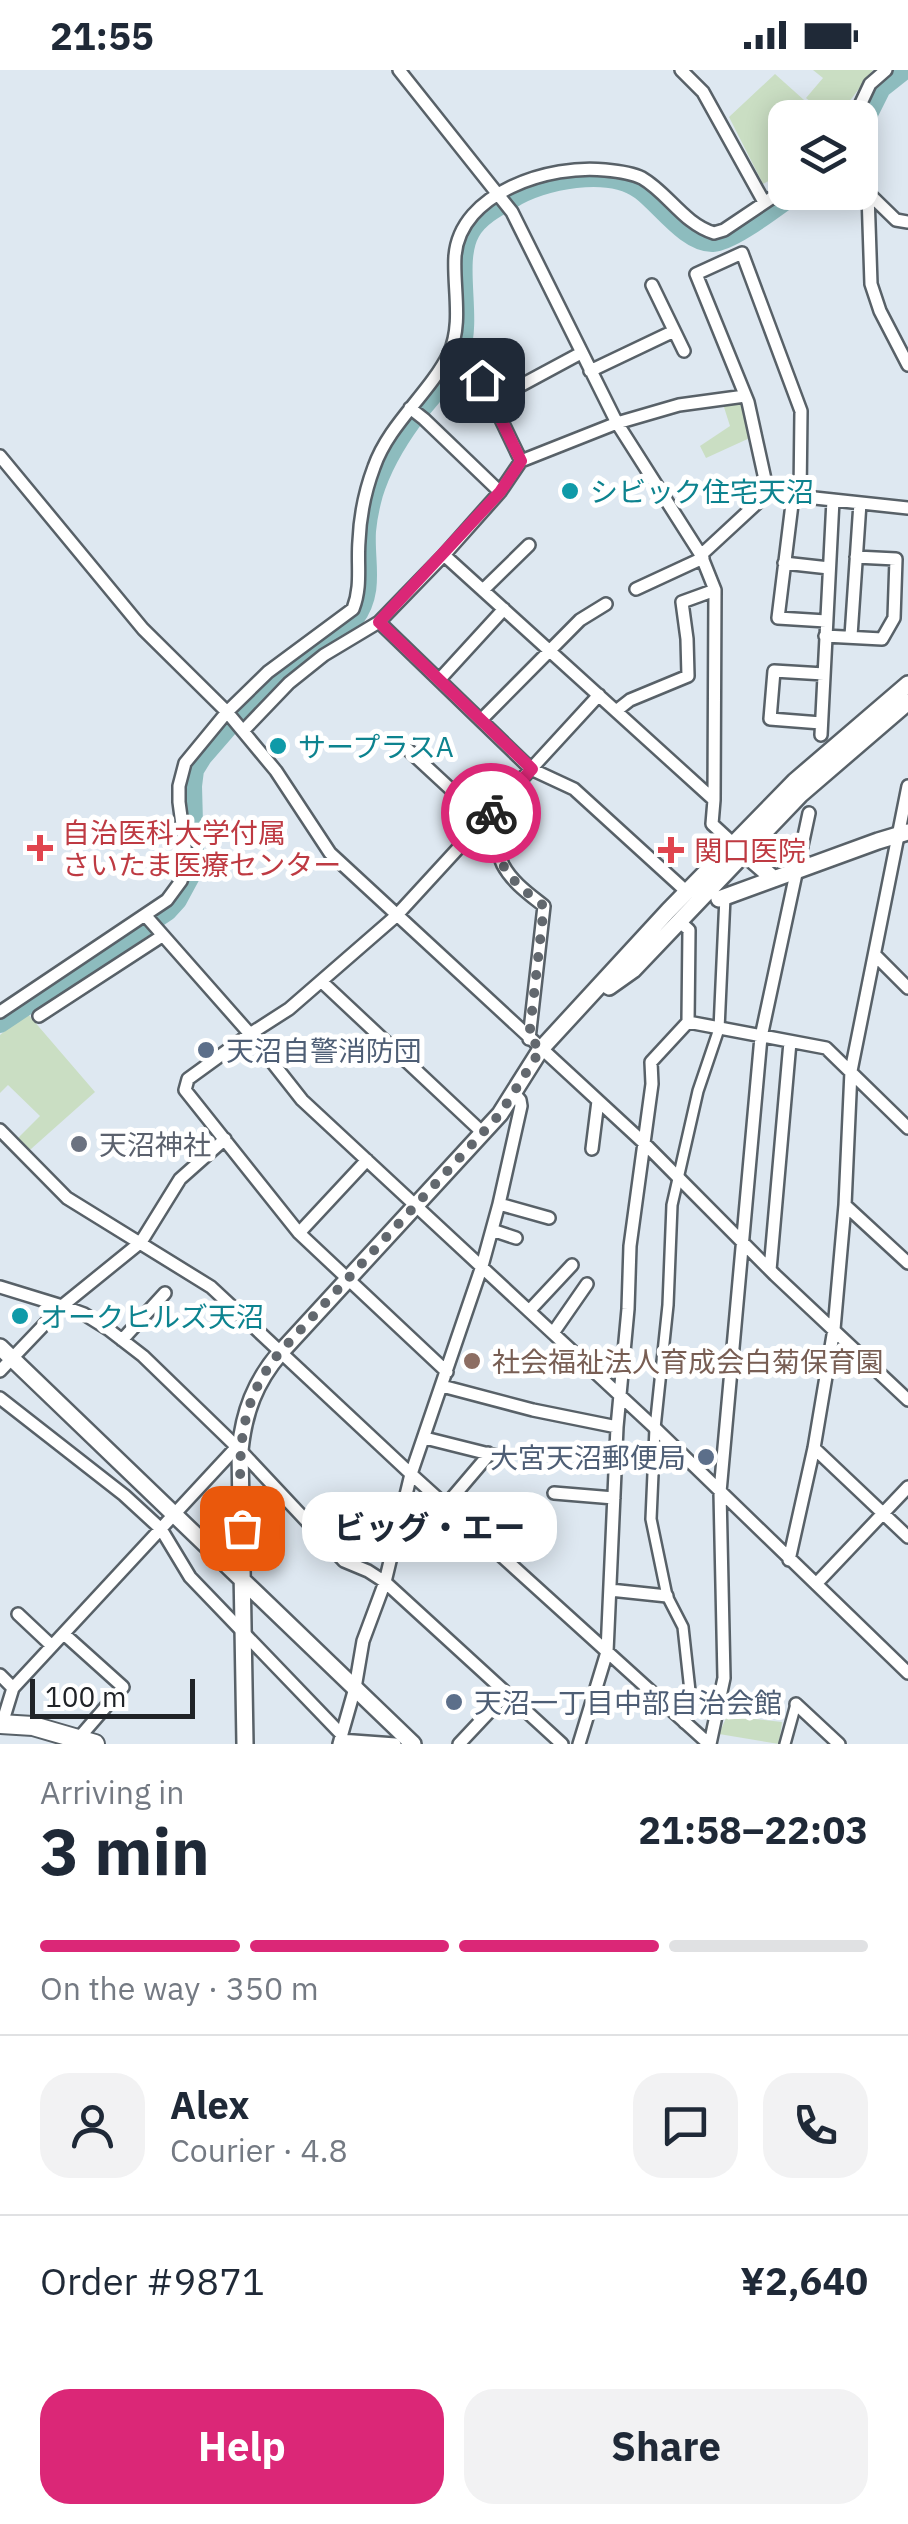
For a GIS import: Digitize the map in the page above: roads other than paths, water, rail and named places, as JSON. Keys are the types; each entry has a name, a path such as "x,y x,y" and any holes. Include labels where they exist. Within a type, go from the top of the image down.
{"main road":[{"path":"1,1724 44,1736 87,1741"}],"street":[{"path":"399,70 512,212 617,423 702,556 715,590 712,824 774,879"},
{"path":"681,70 703,92 764,202"},
{"path":"862,100 870,84 886,70"},
{"path":"0,1012 166,900 181,882 187,862 179,802 185,763 227,712 285,658 353,608 359,594 358,541 375,462 449,354 455,335 458,238 477,212 498,192 545,175 581,170 640,177 696,225 714,233 768,200"},
{"path":"878,203 896,220 908,222"},
{"path":"866,210 872,284 880,310 908,365"},
{"path":"768,493 746,396 696,274 742,253 801,410 796,496 778,618 826,622"},
{"path":"652,285 684,351"},
{"path":"590,371 674,330"},
{"path":"492,401 581,353"},
{"path":"472,359 521,461"},
{"path":"243,731 289,683 324,655 379,622 500,492 521,461 617,423 679,405 746,396"},
{"path":"410,408 500,492"},
{"path":"0,456 143,629 243,731 276,771 330,853 644,1143 770,1270 908,1400"},
{"path":"636,589 702,556 768,493 908,508"},
{"path":"824,674 774,670 770,719 821,729 824,674 824,636 833,500"},
{"path":"851,636 860,503"},
{"path":"484,590 528,545"},
{"path":"444,555 714,800"},
{"path":"824,636 882,639 894,618 896,559 856,558"},
{"path":"784,563 829,568"},
{"path":"616,711 630,700 688,676 688,638 682,602 715,590"},
{"path":"481,720 580,620 606,604"},
{"path":"439,680 504,609"},
{"path":"379,622 532,769 574,790 687,892"},
{"path":"535,1044 584,1003 634,970 795,782 908,684"},
{"path":"447,1372 300,1233 185,1090 188,1079 290,1009 396,916 599,695"},
{"path":"584,1003 687,892 908,702"},
{"path":"245,1744 240,1450 252,1395 280,1352 500,1114 514,1093 535,1044 544,906 504,867 484,820 402,744"},
{"path":"789,1560 814,1448 834,1329 846,1205 851,1072 902,834 908,786"},
{"path":"0,1130 67,1198 211,1287 710,1744 724,1678 720,1492 762,1037 808,813"},
{"path":"684,1722 690,1692 683,1627 667,1596 651,1519 655,1428 668,1305 672,1205 698,1091 719,1029 722,898 902,834"},
{"path":"145,915 250,1034 302,1100 530,1310 908,1672"},
{"path":"579,1744 607,1652 630,1246 652,1084 651,1062 688,1022 689,930 679,921"},
{"path":"38,1016 161,935"},
{"path":"874,955 908,988"},
{"path":"322,982 483,1133"},
{"path":"688,1022 826,1048 908,1128"},
{"path":"770,1270 790,1042"},
{"path":"340,1740 363,1641 385,1582 411,1474 482,1266 499,1204 521,1106 514,1093"},
{"path":"592,1149 598,1100"},
{"path":"0,1371 6,1353 141,1242 180,1178 225,1138"},
{"path":"300,1233 367,1160"},
{"path":"499,1204 549,1218"},
{"path":"846,1205 908,1263"},
{"path":"492,1230 516,1238"},
{"path":"530,1310 572,1265"},
{"path":"554,1333 587,1284"},
{"path":"0,1287 84,1314 122,1340 240,1450 344,1561 385,1582 562,1744"},
{"path":"122,1340 165,1294"},
{"path":"6,1353 355,1688 405,1743"},
{"path":"442,1386 617,1428"},
{"path":"0,1398 124,1494 161,1529 190,1577 340,1740 405,1743"},
{"path":"425,1438 506,1458"},
{"path":"814,1448 908,1537"},
{"path":"1,1724 13,1688 232,1452 240,1450"},
{"path":"446,1505 488,1454"},
{"path":"816,1584 908,1486"},
{"path":"554,1492 614,1498"},
{"path":"610,1590 667,1596"},
{"path":"18,1614 52,1646"},
{"path":"64,1634 122,1687 87,1741"},
{"path":"0,1675 13,1688"},
{"path":"459,1744 506,1694"},
{"path":"785,1744 796,1704 839,1744"}],"waterway":[{"path":"875,100 881,88 904,70"},
{"path":"0,1023 167,911 177,900 194,860 192,786 194,770 202,757 283,669 354,619 366,587 366,531 380,475 395,446 445,379 460,352 464,322 463,258 465,244 478,222 524,192 557,181 594,177 612,178 641,190 684,230 703,241 722,240 771,210"}],"place":[{"name":"シビック住宅天沼","path":"570,491"},
{"name":"サープラスA","path":"278,746"},
{"name":"自治医科大学付属 さいたま医療センター","path":"40,848"},
{"name":"関口医院","path":"671,850"},
{"name":"天沼自警消防団","path":"206,1050"},
{"name":"天沼神社","path":"79,1144"},
{"name":"オークヒルズ天沼","path":"20,1316"},
{"name":"社会福祉法人育成会白菊保育園","path":"472,1361"},
{"name":"大宮天沼郵便局","path":"706,1457"},
{"name":"ビッグ・エー","path":"242,1528"},
{"name":"天沼一丁目中部自治会館","path":"454,1702"}]}
